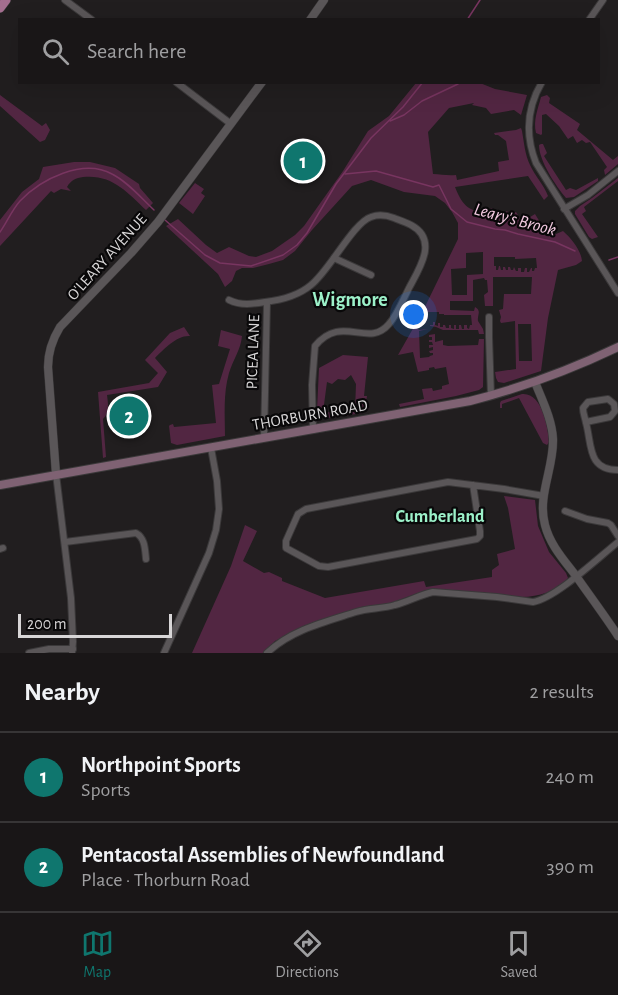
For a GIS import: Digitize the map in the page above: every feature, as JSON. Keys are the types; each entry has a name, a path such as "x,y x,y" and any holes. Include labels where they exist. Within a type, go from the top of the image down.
{"main road":[{"path":"0,8 6,0"},
{"name":"THORBURN ROAD","path":"0,484 442,407 491,396 535,382 618,347"}],"street":[{"path":"65,0 89,18"},
{"path":"311,18 324,0"},
{"path":"590,18 603,0"},
{"path":"179,84 231,124"},
{"name":"O'LEARY AVENUE","path":"56,474 48,367 52,341 60,327 158,222 261,84"},
{"path":"541,84 534,97 528,123 529,141 536,163 618,293"},
{"path":"564,209 588,195 618,171"},
{"path":"229,300 246,305 286,298 305,290 323,273 360,224 372,217 389,216 417,229 425,242 425,257 390,324 380,332 368,334 342,330 335,332 327,335 315,346 312,385 313,430"},
{"path":"334,258 371,275"},
{"name":"PICEA LANE","path":"264,438 267,302"},
{"path":"489,317 491,396"},
{"path":"535,382 548,416 553,438 542,512 547,532 557,551 618,636"},
{"path":"586,422 610,417 615,411 614,404 608,399 588,402 583,408 583,413 590,448 595,460 605,468 618,470"},
{"path":"164,653 209,553 216,530 219,509 211,448"},
{"path":"29,653 56,649 72,651 71,598 56,474"},
{"path":"473,485 480,531 477,539 328,567 320,566 286,548 286,541 298,514 303,510 448,482 473,485 544,496"},
{"path":"565,512 608,523 618,536"},
{"path":"65,542 136,533 143,539 146,559"},
{"path":"267,653 288,636 302,630 356,612 393,606 433,592 533,602 544,599 618,542"}],"shaded area":[{"path":"415,84 482,84 495,89 527,95 521,115 514,110 491,114 486,108 472,105 474,103 449,108 428,132 433,174 456,175 457,180 499,171 498,162 509,160 506,141 494,133 521,128 528,161 548,196 544,200 528,176 455,187 464,203 477,211 490,211 492,208 497,217 507,211 510,215 516,212 522,222 535,214 546,232 556,234 563,231 580,253 582,261 558,270 548,318 541,371 504,383 498,382 495,372 516,369 515,321 501,323 500,321 499,310 503,309 504,294 531,294 532,277 493,277 493,306 485,306 484,295 488,292 487,280 484,278 473,280 473,301 450,301 450,310 474,311 475,307 479,312 478,321 484,334 479,334 478,330 443,330 430,326 435,322 438,326 440,323 440,327 445,325 449,328 451,325 454,329 456,325 456,329 459,329 461,325 464,329 464,325 467,325 469,329 472,325 471,315 444,315 439,312 428,312 428,319 418,321 458,239 458,223 445,203 435,196 404,192 371,180 352,186 295,251 283,260 236,271 232,281 225,287 218,274 166,226 178,219 217,253 229,247 256,257 272,251 304,226 368,131 389,116","holes":["483,252 483,274 467,275 467,295 452,295 451,269 466,268 466,253","494,257 515,257 515,259 536,258 537,268 534,271 531,268 529,272 525,268 524,272 521,272 521,268 516,271 514,267 513,270 510,267 508,270 503,267 501,270 499,266 496,270","518,324 531,324 532,361 519,361"]},
{"path":"0,95 42,126 46,123 50,130 45,140 40,142 0,106"},
{"path":"547,95 550,98 549,103 580,124 577,130 613,160 618,156 618,164 605,175 604,170 607,167 590,142 586,143 582,140 577,143 573,136 568,139 559,126 546,114 542,115 542,134 536,133 535,119 541,97"},
{"path":"541,144 547,153 544,156 566,190 570,188 576,190 598,178 598,181 574,197 566,198 545,166 540,151 539,145"},
{"path":"90,162 115,168 139,184 153,203 146,210 111,181 93,177 78,178 67,187 71,191 61,189 54,193 51,191 0,246 0,220 22,192 39,179 43,167"},
{"path":"618,178 618,181 584,207 586,211 582,214 598,237 592,239 575,211"},
{"path":"195,183 204,189 201,193 205,196 193,214 179,203"},
{"path":"415,325 419,330 428,329 419,331 420,358 433,355 429,351 433,350 433,347 429,348 429,345 433,345 429,342 432,337 429,335 435,334 435,342 443,340 443,345 448,346 478,345 479,339 484,339 483,387 456,396 400,407 399,404 424,399 422,389 432,388 433,391 449,384 446,367 435,369 434,367 418,372 413,352 398,355"},
{"path":"184,327 190,336 176,340 155,358 167,372 158,387 107,395 108,411 103,419 106,457 103,458 98,392 149,383 158,373 145,360 170,333"},
{"path":"221,330 242,336 227,381 225,436 177,445 171,443 170,425 173,424 174,427 216,423 212,385 219,384 230,349 218,346"},
{"path":"343,355 368,357 364,396 367,396 365,407 369,408 363,413 342,416 342,412 355,410 356,384 351,375 345,380 338,379 332,384 327,382 323,412 335,412 336,417 325,417 317,410 319,368"},
{"path":"522,394 535,399 543,412 549,442 547,445 543,443 519,398 502,404 500,408 501,401"},
{"path":"504,496 535,500 538,526 549,552 568,578 553,590 522,597 426,590 391,603 361,607 295,631 275,641 263,653 192,653 231,566 245,525 257,531 243,561 264,573 269,572 282,578 282,581 325,598 424,581 426,587 492,577 492,570 499,565 497,554 515,549"}],"waterway":[{"path":"468,18 480,0"},
{"name":"Leary's Brook","path":"165,220 205,255 220,263 251,266 283,255 297,245 307,233 336,184 371,138 403,107 421,84"},
{"path":"390,121 404,115 422,101 458,84"},
{"name":"Leary's Brook","path":"0,232 20,201 39,185 63,173 88,168 101,170 118,177 154,210"},
{"name":"Leary's Brook","path":"345,174 376,171 433,187 439,185 451,209 467,222 555,242 575,251"},
{"name":"Leary's Brook","path":"609,260 618,257"}],"place":[{"name":"Northpoint Sports","path":"303,161"},
{"name":"Pentacostal Assemblies of Newfoundland","path":"129,416"}],"district":[{"name":"Wigmore","path":"350,300"},
{"name":"Cumberland","path":"440,517"}]}
